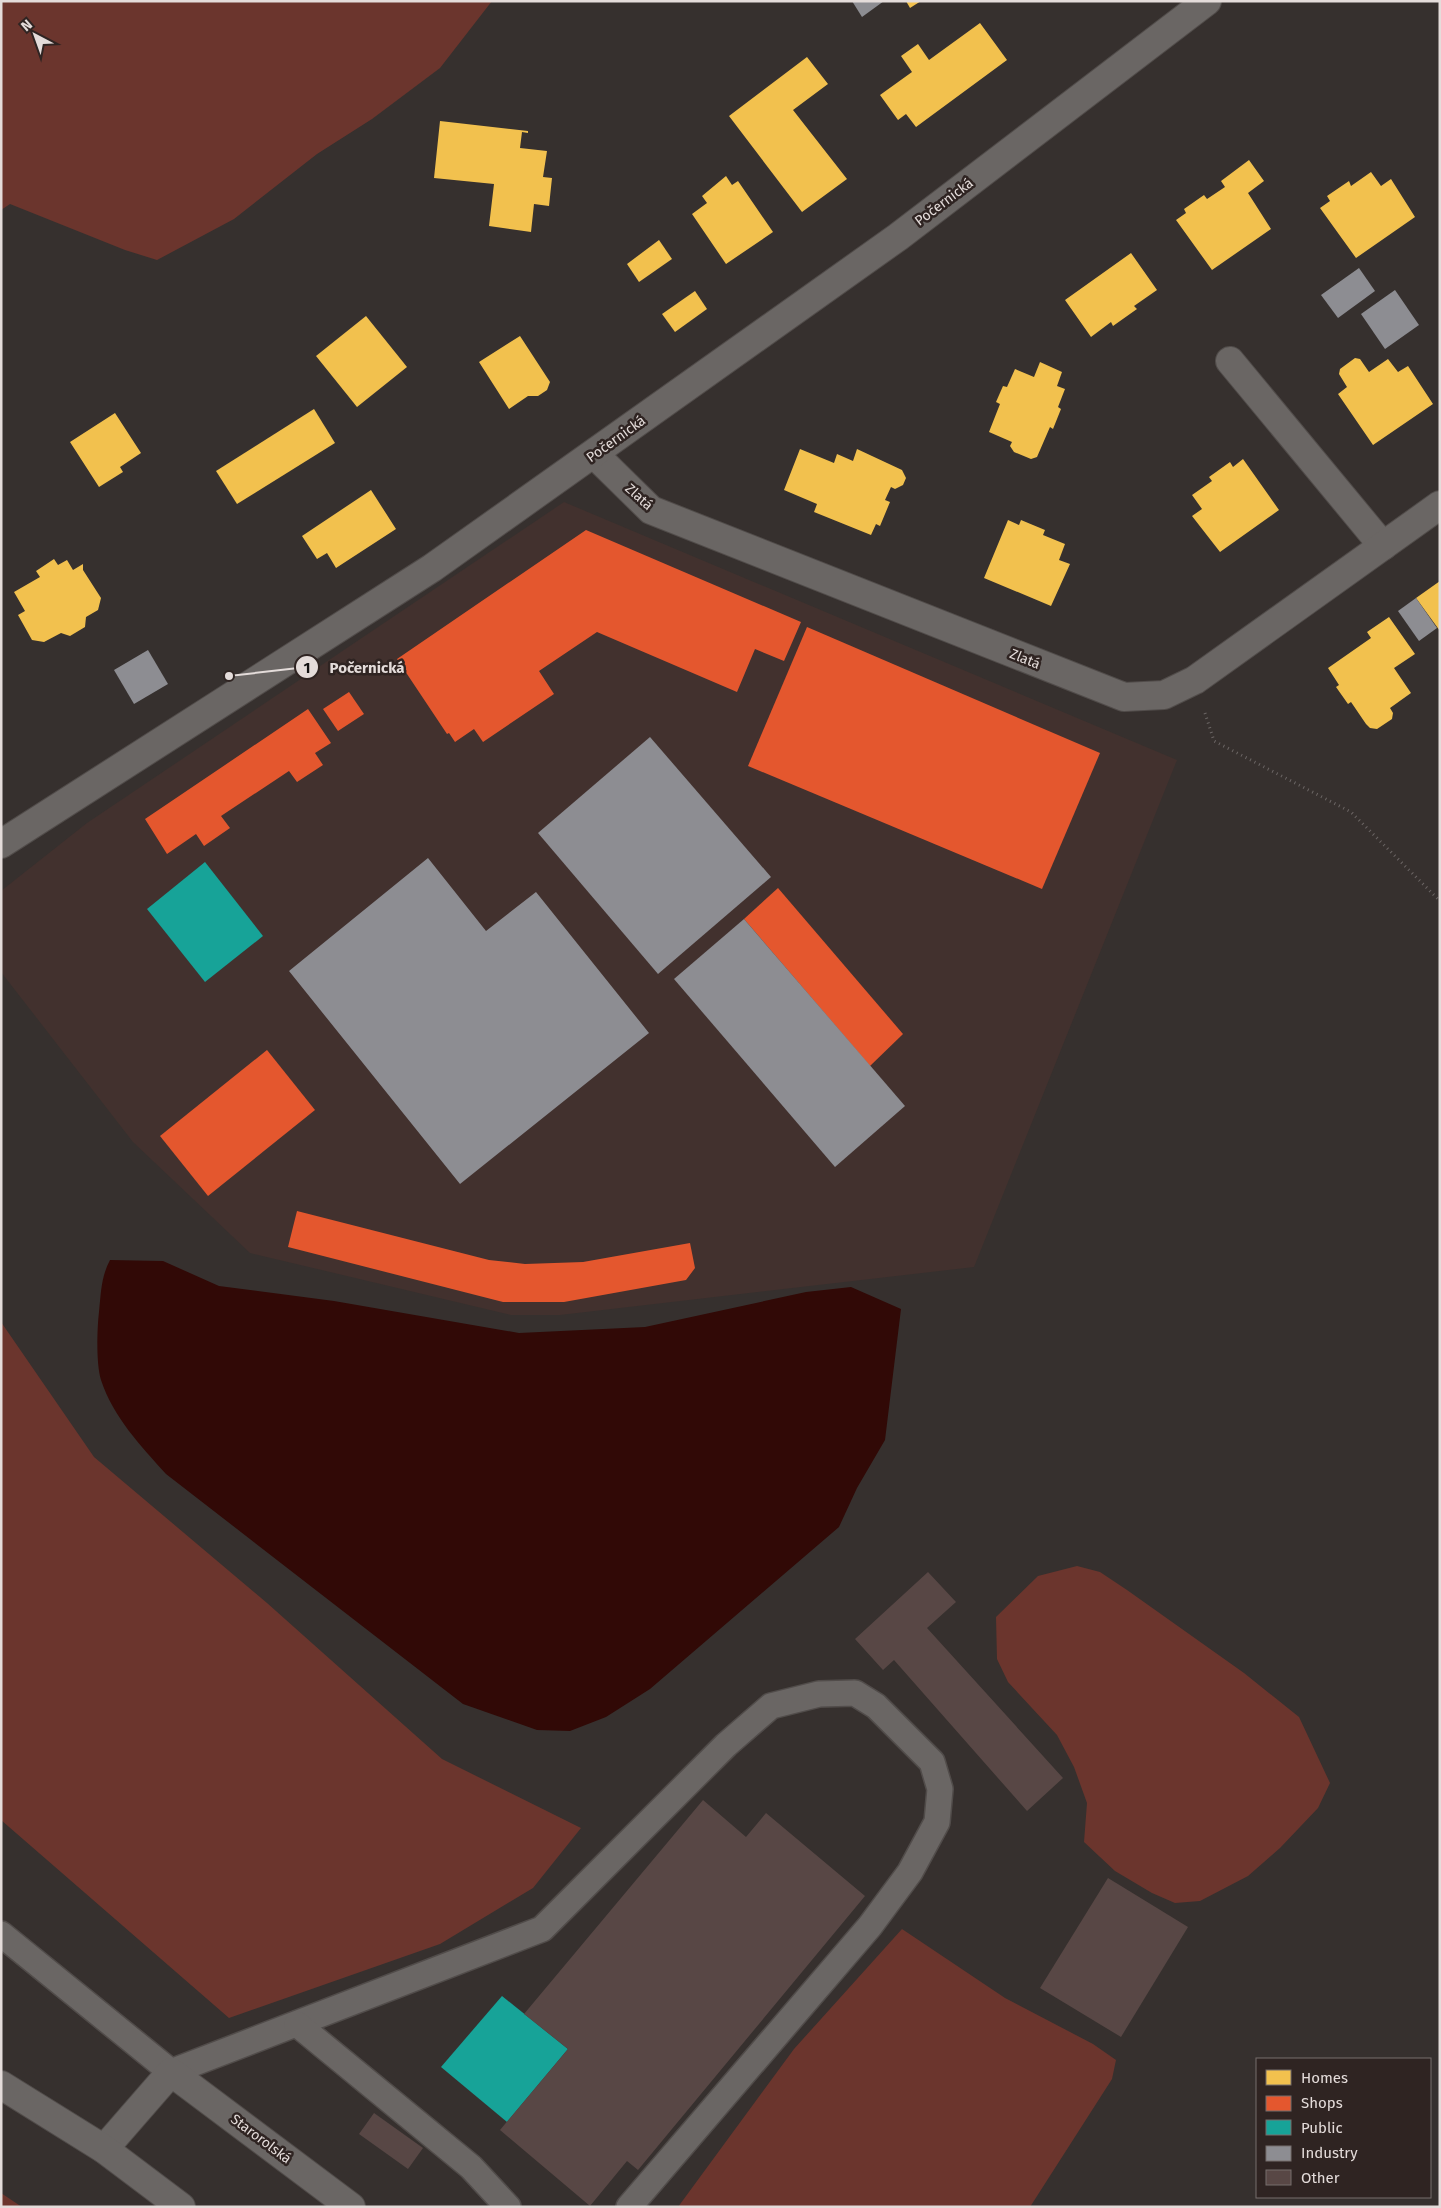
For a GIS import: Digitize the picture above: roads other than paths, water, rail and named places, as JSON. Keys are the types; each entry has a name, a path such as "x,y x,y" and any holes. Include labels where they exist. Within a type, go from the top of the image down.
{"street":[{"name":"Počernická","path":"1,844 432,568 898,237 1207,1"},
{"path":"1230,361 1383,546"},
{"name":"Zlatá","path":"594,454 651,510 1124,697 1164,695 1195,680 1440,505"},
{"path":"104,2149 171,2072"},
{"name":"Starorolská","path":"171,2072 351,2207"},
{"path":"1,2085 104,2149 181,2207"}],"lane":[{"path":"171,2072 542,1929 726,1745 771,1706 819,1694 855,1693 876,1706 932,1762 940,1789 937,1822 910,1872 870,1926 629,2207"},
{"name":"Starorolská","path":"1,1934 171,2072"},
{"path":"297,2024 471,2167 508,2207"}],"place":[{"name":"Počernická","path":"229,676"}]}
